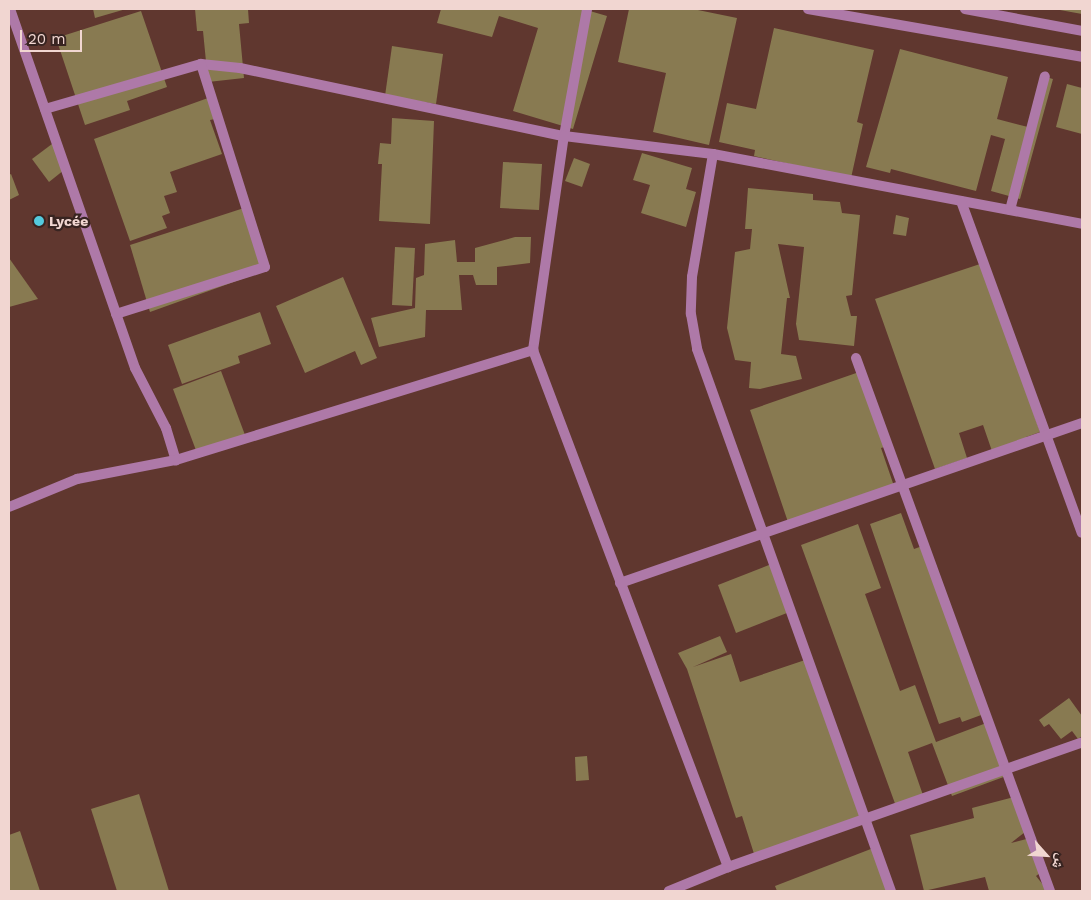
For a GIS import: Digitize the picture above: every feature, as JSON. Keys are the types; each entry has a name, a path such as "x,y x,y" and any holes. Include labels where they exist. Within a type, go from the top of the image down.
{"street":[{"path":"10,9 134,368 166,428 176,460"},
{"path":"587,9 564,136 533,350 728,867"},
{"path":"808,9 1082,58"},
{"path":"965,9 1082,31"},
{"path":"45,109 201,64 240,68 564,136 713,154 1082,224"},
{"path":"116,314 265,267 201,64"},
{"path":"1010,210 1045,76"},
{"path":"713,154 692,276 691,314 697,349 891,891"},
{"path":"961,201 1082,533"},
{"path":"9,507 77,479 176,460 533,350"},
{"path":"856,358 1050,891"},
{"path":"620,584 1082,423"},
{"path":"669,891 728,867 1082,742"}],"building":[{"path":"93,9 126,9 95,18"},
{"path":"195,9 248,9 249,23 239,24 244,78 208,82 203,31 197,31"},
{"path":"441,9 583,9 607,16 573,129 513,111 538,28 499,16 492,37 437,23"},
{"path":"629,9 693,9 737,18 709,145 653,132 666,73 618,62"},
{"path":"1082,9 1082,14 1060,10"},
{"path":"141,11 167,87 127,101 130,110 85,125 56,38"},
{"path":"774,28 874,50 857,122 863,124 851,178 754,156 755,150 719,142 727,103 756,109"},
{"path":"392,46 443,54 436,104 385,96"},
{"path":"900,49 1008,77 997,119 1028,127 1042,76 1053,79 1020,199 991,191 1005,139 991,135 976,191 891,169 890,173 866,167"},
{"path":"1067,84 1082,88 1082,134 1056,127"},
{"path":"208,98 215,119 210,120 222,154 170,172 177,192 164,196 170,213 162,216 167,228 130,241 94,139"},
{"path":"392,118 434,121 430,224 379,221 382,164 378,164 380,143 391,144"},
{"path":"52,144 69,166 49,182 32,159"},
{"path":"642,153 692,168 686,189 696,192 686,227 641,213 650,185 633,180"},
{"path":"574,158 590,164 582,187 565,181"},
{"path":"503,162 542,164 539,210 500,208"},
{"path":"11,174 19,195 9,200 9,175"},
{"path":"748,188 813,194 813,200 840,202 842,213 860,215 852,295 846,296 851,316 857,316 854,346 799,340 796,324 804,247 778,244 790,298 787,298 781,354 796,356 802,379 760,389 749,388 751,362 735,360 727,328 735,252 750,249 752,229 745,229"},
{"path":"244,208 264,271 150,312 130,245"},
{"path":"896,215 909,218 906,236 893,234"},
{"path":"515,237 531,237 530,263 497,267 497,285 476,285 473,275 459,275 462,310 426,310 425,337 379,347 371,318 415,308 416,278 424,275 425,244 455,240 457,262 475,262 475,248"},
{"path":"395,247 415,248 412,306 392,305"},
{"path":"9,258 38,299 9,307"},
{"path":"983,263 1040,432 1026,437 1028,443 993,454 983,425 959,433 967,458 935,469 875,299"},
{"path":"343,277 377,358 361,365 355,351 305,373 276,306"},
{"path":"260,312 271,344 238,356 240,363 182,384 168,345"},
{"path":"221,371 245,435 197,453 173,389"},
{"path":"862,371 888,446 881,448 895,489 789,525 750,410"},
{"path":"901,513 914,549 928,544 984,714 962,722 960,717 939,724 870,524"},
{"path":"858,524 881,588 865,594 900,691 915,685 936,742 989,722 1009,775 952,796 932,743 908,752 924,798 897,809 801,545"},
{"path":"774,563 792,611 736,633 718,585"},
{"path":"720,636 727,652 693,667 731,654 740,682 808,659 862,822 756,860 742,816 736,818 687,669 678,653"},
{"path":"1069,698 1082,716 1082,736 1078,739 1072,731 1061,739 1049,724 1044,727 1039,720"},
{"path":"587,756 589,780 576,781 575,757"},
{"path":"139,794 169,891 117,891 91,809"},
{"path":"1014,797 1029,829 1011,843 1034,837 1040,858 1047,868 1036,876 1048,891 989,891 985,877 924,891 910,835 974,818 972,808"},
{"path":"20,831 40,891 9,891 9,835"},
{"path":"876,847 893,891 777,891 775,886"}],"place":[{"name":"Lycée","path":"39,221"}]}
